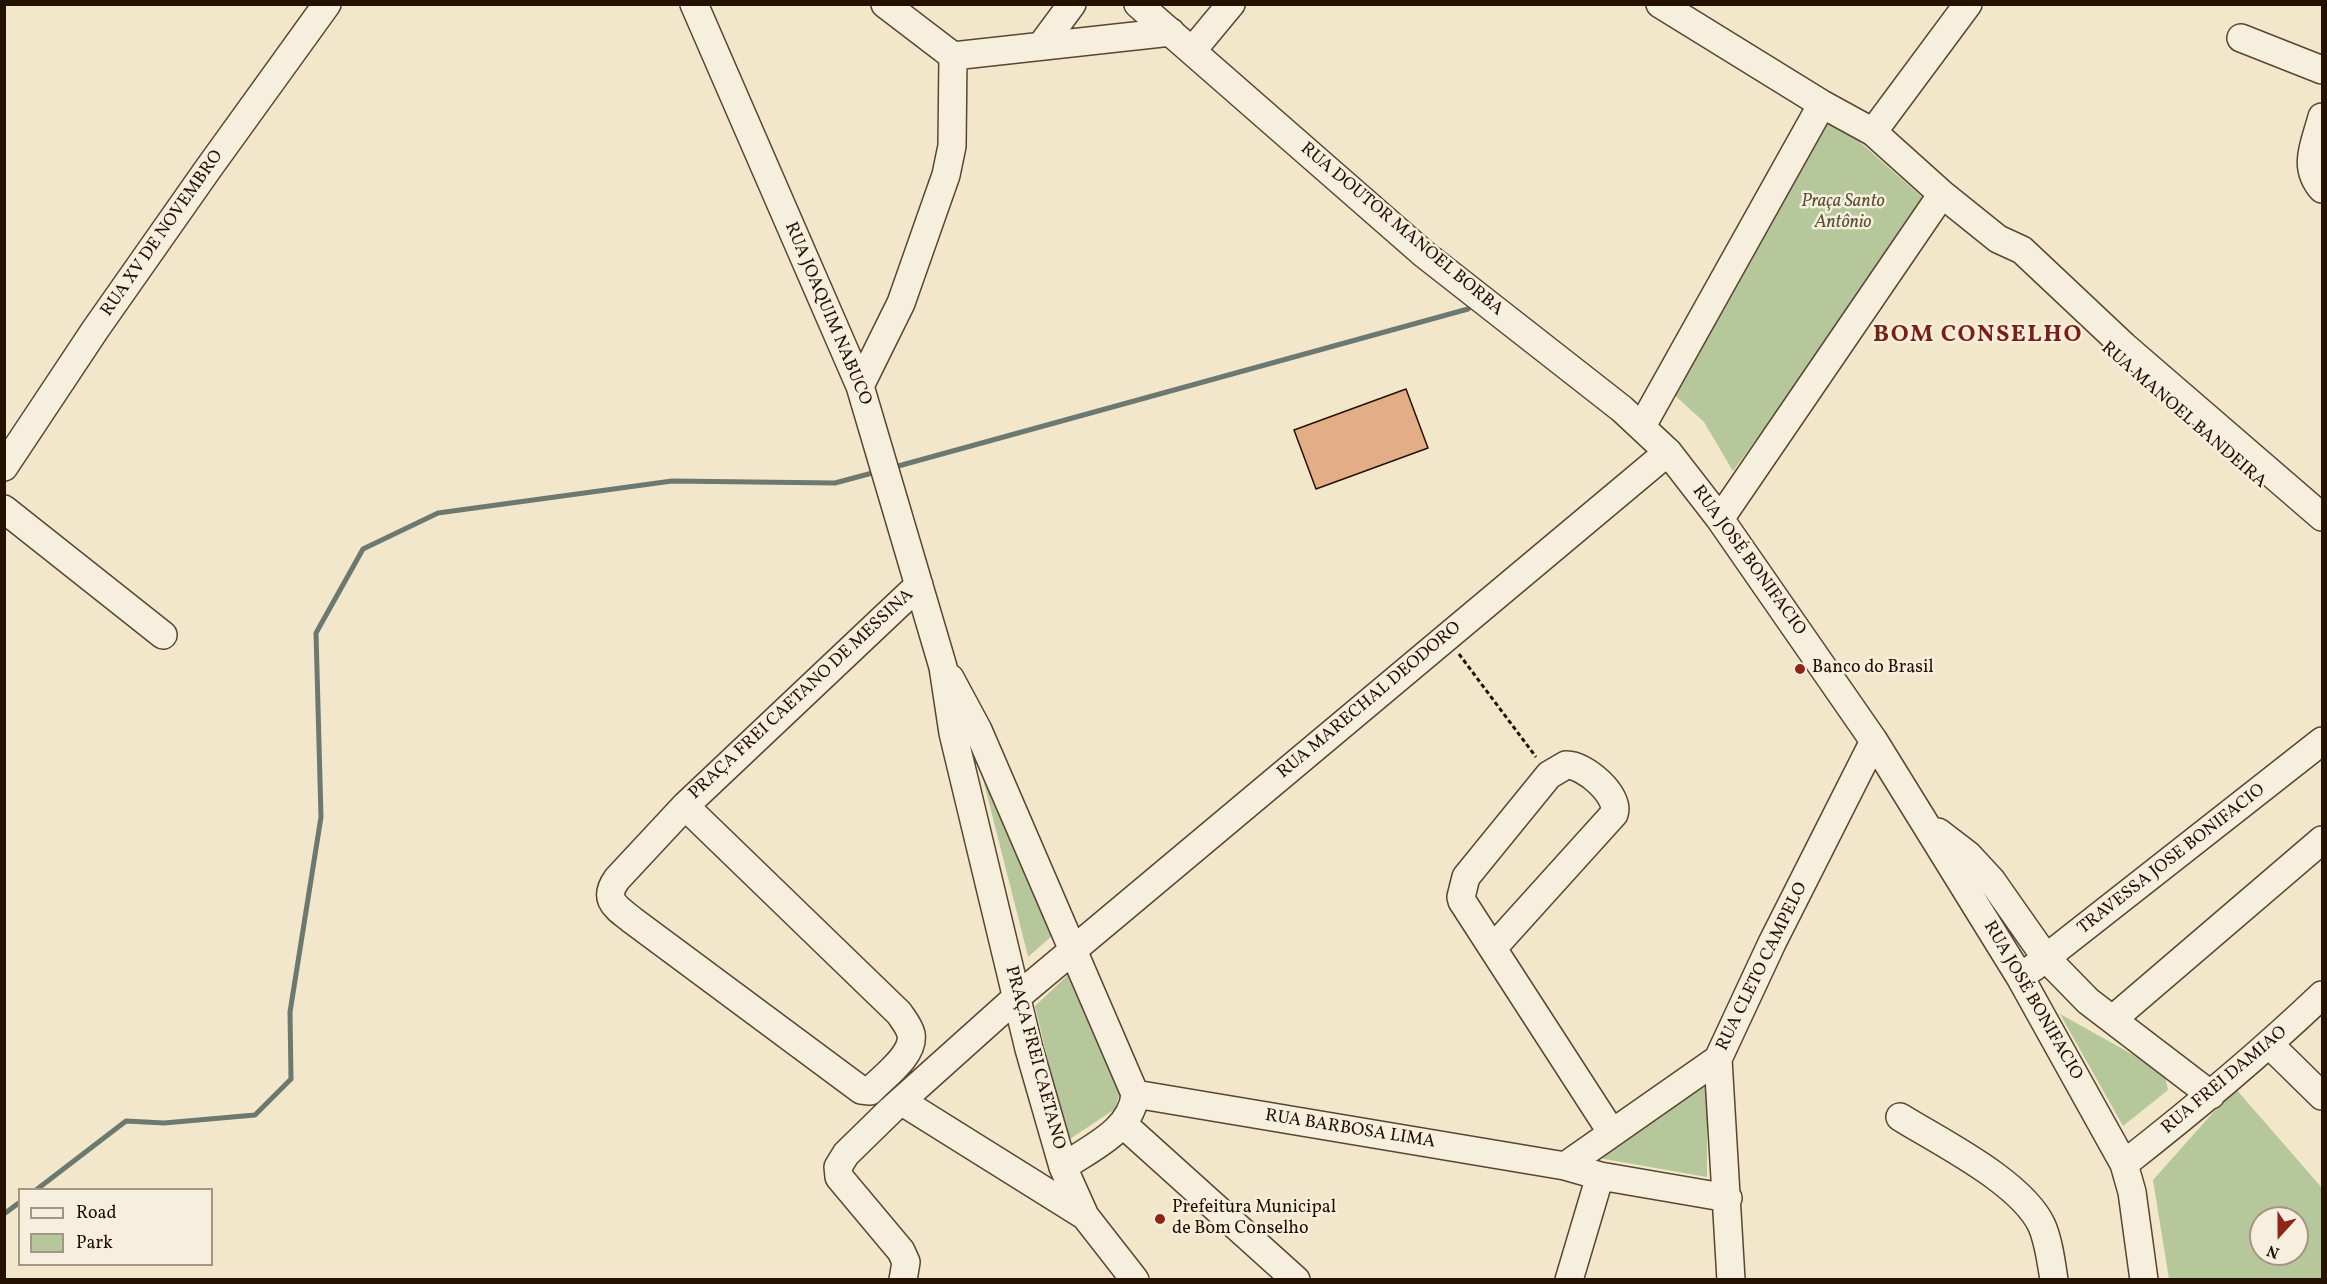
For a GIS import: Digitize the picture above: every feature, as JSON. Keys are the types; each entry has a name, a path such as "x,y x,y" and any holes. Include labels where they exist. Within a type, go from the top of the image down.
{"street":[{"name":"RUA XV DE NOVEMBRO","path":"4,467 95,330 327,4"},
{"name":"RUA JOAQUIM NABUCO","path":"694,4 863,396 943,667"},
{"path":"885,4 953,56 1171,32"},
{"path":"1041,46 1072,4"},
{"name":"RUA DOUTOR MANOEL BORBA","path":"1138,4 1424,254 1642,426 1668,452"},
{"path":"1192,51 1231,4"},
{"name":"RUA MANOEL BANDEIRA","path":"1660,4 1822,104 1873,132 1942,194 1998,239 2022,250 2124,346 2322,517"},
{"path":"1873,132 1968,4"},
{"path":"2241,38 2322,70"},
{"path":"863,396 918,260 946,175 952,146 953,56"},
{"path":"1642,426 1822,104"},
{"path":"2322,117 2310,167 2313,177 2322,189"},
{"path":"1720,519 1942,194"},
{"name":"RUA MANOEL BANDEIRA","path":"1998,239 2010,262 2156,394 2322,538"},
{"name":"RUA JOSÉ BONIFACIO","path":"1668,452 1720,519 1874,741 2020,976 2127,1174"},
{"name":"RUA MARECHAL DEODORO","path":"1073,951 1668,452"},
{"path":"4,509 163,635"},
{"name":"PRAÇA FREI CAETANO DE MESSINA","path":"684,806 899,1013 911,1036 909,1049 867,1092 861,1090 611,901 613,885 684,806 919,585"},
{"path":"943,667 978,730 1135,1094 1132,1111 1124,1125 1296,1280"},
{"name":"PRAÇA FREI CAETANO","path":"943,667 953,733 1017,997 1063,1167 1124,1125"},
{"name":"RUA CLETO CAMPELO","path":"1731,1280 1719,1059 1772,943 1874,741"},
{"name":"TRAVESSA JOSE BONIFACIO","path":"2020,976 2322,741"},
{"path":"1493,948 1611,818 1616,809 1613,798 1589,774 1578,767 1566,765 1549,775 1466,877 1462,900 1612,1134"},
{"name":"RUA JOSÉ BONIFACIO","path":"1925,823 1968,855 1992,881 2046,958 2088,1001 2211,1095"},
{"path":"2113,1019 2322,840"},
{"path":"904,1271 901,1251 844,1185 838,1167 846,1154 896,1106 1017,997 1073,951"},
{"name":"RUA FREI DAMIAO","path":"2127,1174 2322,995"},
{"path":"2270,1045 2322,1096"},
{"path":"1565,1166 1719,1059"},
{"path":"873,1088 896,1106 1085,1216"},
{"name":"RUA BARBOSA LIMA","path":"1135,1094 1565,1166 1600,1176 1728,1198"},
{"path":"1900,1117 1998,1178 2015,1192 2041,1224 2049,1246 2054,1280"},
{"path":"1063,1167 1085,1216 1135,1280"},
{"path":"2127,1174 2144,1280"},
{"path":"1569,1280 1600,1176"}],"path":[{"path":"1446,638 1549,775"}],"green space":[{"name":"Praça Santo Antônio","path":"1837,122 1930,204 1733,471 1704,422 1670,391 1817,126"},
{"path":"966,712 1054,934 1028,957 1028,956"},
{"path":"1070,973 1122,1085 1115,1109 1067,1141 1035,1006"},
{"path":"2060,1014 2164,1072 2168,1090 2123,1126"},
{"path":"1707,1076 1707,1177 1593,1157"},
{"path":"2235,1088 2322,1188 2322,1279 2169,1279 2153,1180"}],"building":[{"path":"1406,389 1428,448 1316,489 1294,430"}],"waterway":[{"path":"891,468 1468,309"},
{"path":"39,1188 126,1121 164,1123 255,1115 291,1079 290,1012 321,817 316,633 363,549 438,513 672,481 835,483 876,472"},
{"path":"4,1214 18,1204"}],"place":[{"name":"Banco do Brasil","path":"1800,669"},
{"name":"Prefeitura Municipal de Bom Conselho","path":"1160,1219"}],"district":[{"name":"BOM CONSELHO","path":"1978,337"}]}
